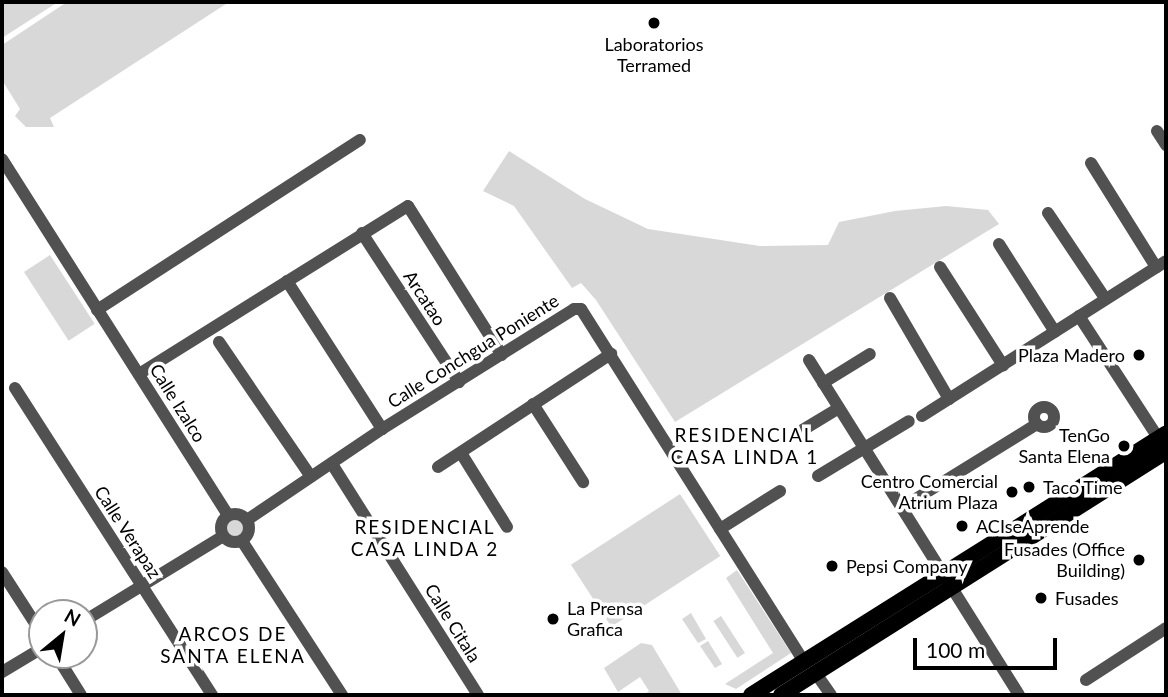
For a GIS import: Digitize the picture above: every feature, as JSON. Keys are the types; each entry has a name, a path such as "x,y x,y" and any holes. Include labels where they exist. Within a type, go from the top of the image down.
{"main road":[{"path":"751,695 867,623 946,581 1165,446"},
{"path":"781,695 817,675 946,581"},
{"path":"817,675 822,660 857,638 867,623"},
{"path":"772,695 804,676 805,663"}],"street":[{"path":"1157,131 1166,145"},
{"path":"97,310 360,140"},
{"path":"922,416 1161,264 1091,163"},
{"name":"Calle Izalco","path":"4,166 228,516"},
{"path":"139,374 408,206 502,355"},
{"path":"1048,213 1105,298"},
{"name":"Arcatao","path":"362,233 458,382"},
{"path":"999,244 1055,332"},
{"path":"940,267 1003,365"},
{"path":"287,281 382,429"},
{"path":"890,298 949,399"},
{"name":"Calle Conchgua Poniente","path":"247,520 382,429 574,309 587,315 805,663"},
{"path":"1079,316 1165,446"},
{"path":"219,342 311,477"},
{"path":"438,467 611,354"},
{"path":"823,383 870,354"},
{"path":"809,360 1019,695"},
{"name":"Calle Verapaz","path":"15,388 212,695"},
{"path":"533,404 583,482"},
{"path":"796,435 839,408"},
{"path":"818,476 909,421"},
{"path":"901,508 1037,424"},
{"path":"461,453 507,527"},
{"name":"Calle Citala","path":"332,464 478,695"},
{"path":"720,529 780,491"},
{"path":"238,514 247,520 249,533 242,541 232,542 223,536 220,526 228,516 238,514"},
{"path":"98,612 223,536"},
{"path":"242,541 342,695"},
{"path":"2,572 28,612"},
{"path":"1086,680 1166,628"},
{"path":"2,672 28,656"},
{"path":"65,669 81,695"},
{"path":"817,675 831,695"}],"shaded area":[{"path":"2,2 58,2 2,38"},
{"path":"67,2 229,2 50,118 54,127 26,127 15,116 20,109 2,80 2,45"},
{"path":"509,151 585,199 648,229 760,246 828,245 839,222 895,211 946,206 988,210 999,224 675,422 596,300 581,283 572,288 514,206 483,191"},
{"path":"50,255 95,324 69,341 24,272"},
{"path":"680,494 720,556 611,627 571,565"},
{"path":"235,517 243,520 246,528 243,536 235,539 227,536 224,528 227,520"},
{"path":"737,570 791,653 736,689 725,684 773,653 726,578"},
{"path":"691,613 706,639 698,643 682,619"},
{"path":"721,616 745,653 737,658 713,621"},
{"path":"708,641 722,664 715,668 700,646"},
{"path":"641,643 652,645 682,695 644,695 649,691 640,677 618,692 604,668"}],"place":[{"name":"Laboratorios Terramed","path":"654,23"},
{"name":"Plaza Madero","path":"1139,355"},
{"name":"TenGo Santa Elena","path":"1124,446"},
{"name":"Taco Time","path":"1029,487"},
{"name":"Centro Comercial Atrium Plaza","path":"1012,492"},
{"name":"ACIseAprende","path":"962,526"},
{"name":"Fusades (Office Building)","path":"1139,560"},
{"name":"Pepsi Company","path":"832,566"},
{"name":"Fusades","path":"1041,598"},
{"name":"La Prensa Grafica","path":"553,619"}],"district":[{"name":"RESIDENCIAL CASA LINDA 1","path":"745,446"},
{"name":"RESIDENCIAL CASA LINDA 2","path":"425,538"},
{"name":"ARCOS DE SANTA ELENA","path":"233,645"}]}
